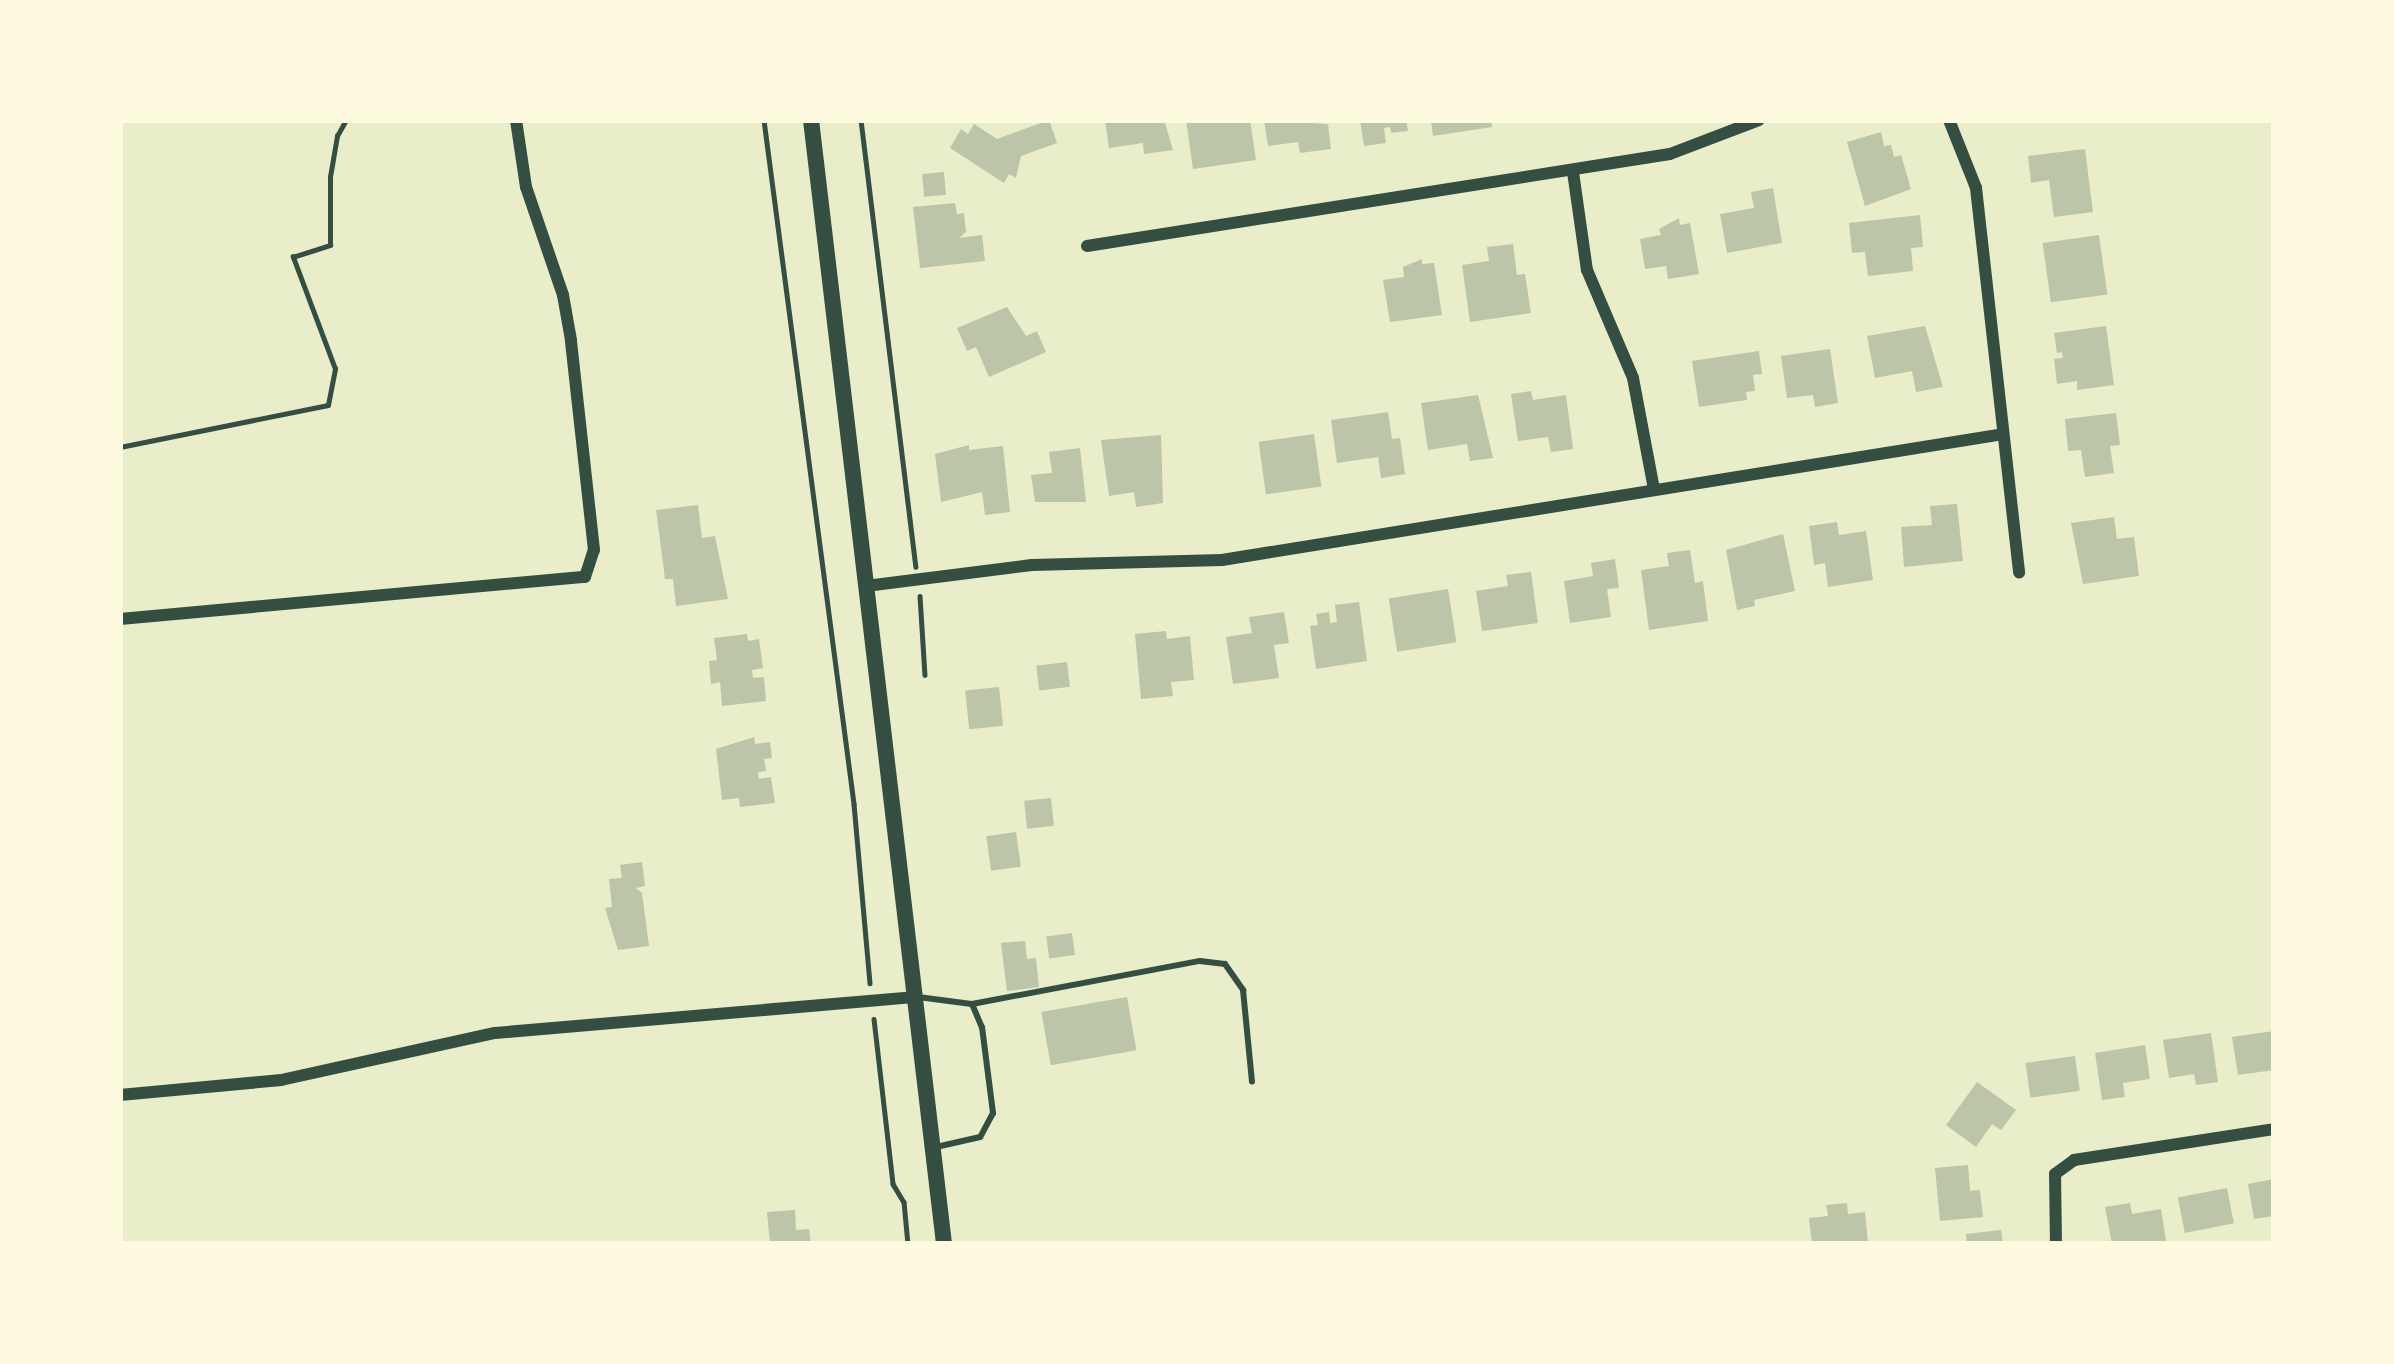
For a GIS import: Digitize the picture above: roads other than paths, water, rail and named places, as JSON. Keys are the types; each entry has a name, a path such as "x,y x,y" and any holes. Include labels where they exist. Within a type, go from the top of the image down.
{"main road":[{"path":"811,120 944,1244"}],"street":[{"path":"120,619 585,577 594,550 571,340 562,295 526,187 516,120"},
{"path":"1087,245 1670,154 1759,120"},
{"path":"1949,120 1976,188 2019,573"},
{"path":"1573,172 1587,270 1633,378 1654,489"},
{"path":"866,586 1032,565 1222,560 2003,434"},
{"path":"120,1095 281,1080 495,1033 916,997"},
{"path":"2056,1244 2055,1174 2074,1160 2274,1130"}],"lane":[{"path":"916,997 972,1004 1200,961 1225,964 1243,990 1252,1082"},
{"path":"933,1148 980,1137 993,1113 982,1028 972,1004"}]}
